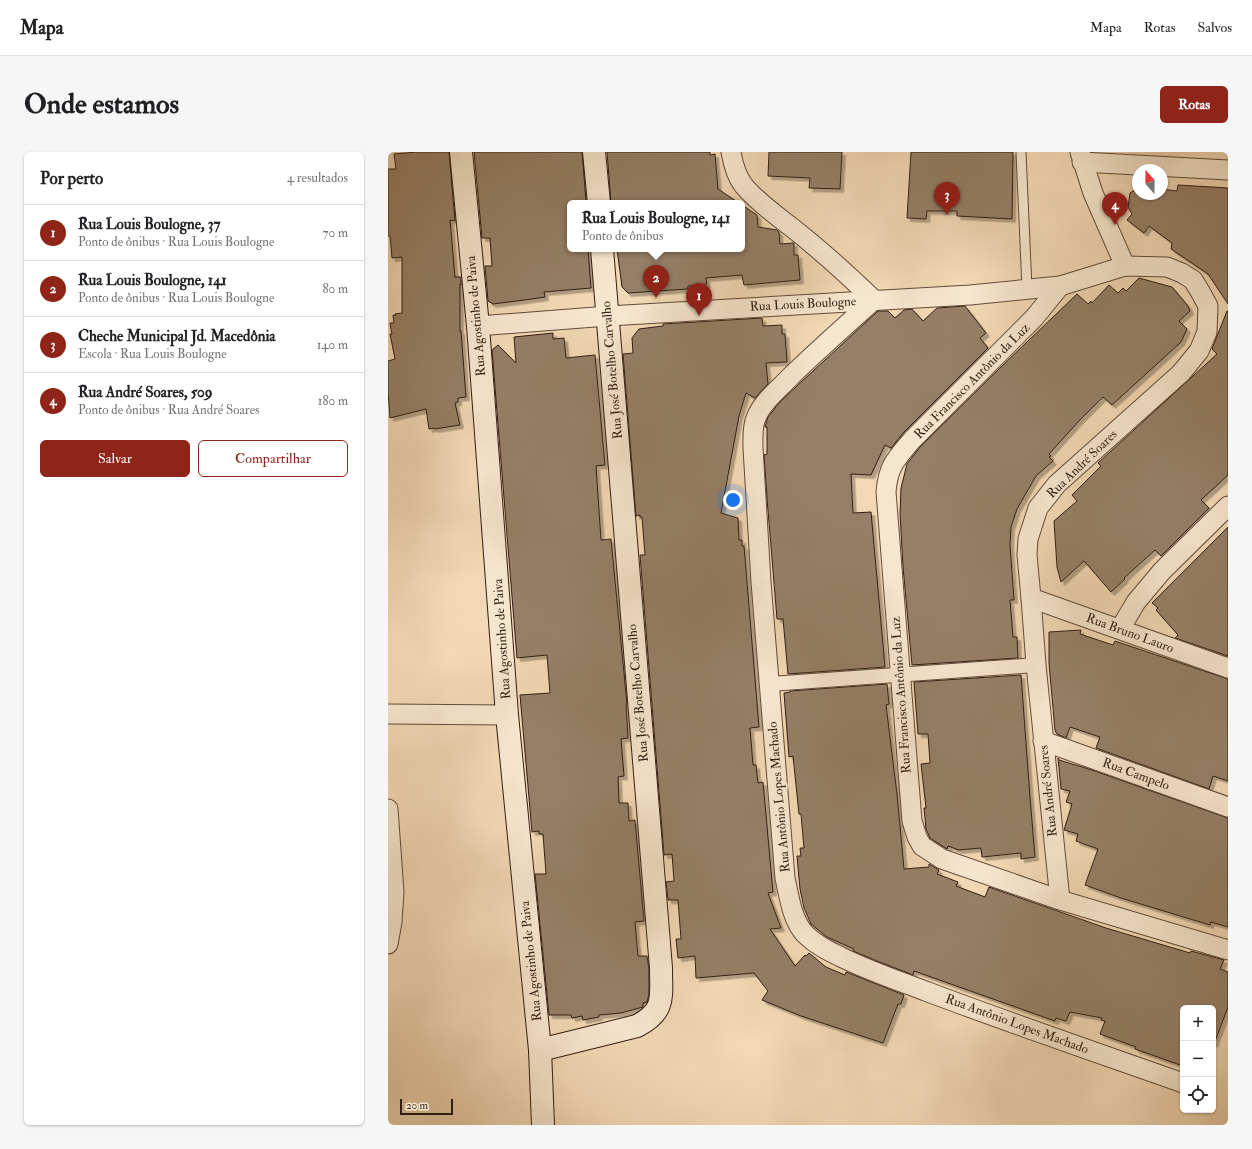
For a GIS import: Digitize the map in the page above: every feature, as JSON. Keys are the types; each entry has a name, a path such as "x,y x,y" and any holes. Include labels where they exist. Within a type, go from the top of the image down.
{"main road":[{"name":"Rua Agostinho de Paiva","path":"461,152 478,326 507,715 540,1050 543,1125"},
{"path":"594,152 599,200"},
{"name":"Rua José Botelho Carvalho","path":"540,1050 636,1026 649,1019 657,1011 661,997 661,968 602,252"}],"street":[{"path":"731,152 734,167 744,186 874,300"},
{"path":"1125,266 1093,194 1081,157 1228,170"},
{"name":"Rua Louis Boulogne","path":"478,326 608,316 970,294 1060,286 1125,266"},
{"name":"Rua André Soares","path":"1060,900 1036,665 1032,598 1027,555 1028,539 1038,508 1057,484 1181,373 1199,351 1207,332 1208,306 1202,293 1193,280 1182,273 1167,267 1125,266"},
{"name":"Rua Francisco Antônio da Luz","path":"1060,286 1034,318 912,440 895,460 889,473 886,492 912,821 917,837 922,846 942,859 1060,900 1228,950"},
{"name":"Rua Antônio Lopes Machado","path":"874,300 821,347 777,390 761,409 755,419 753,448 770,684 785,878 793,911 804,932 813,941 825,949 864,968 1039,1033 1180,1082"},
{"path":"1120,629 1136,602 1162,571 1228,506"},
{"name":"Rua Bruno Lauro","path":"1032,598 1228,668"},
{"path":"770,684 900,676 1036,665"},
{"path":"391,714 507,715"},
{"name":"Rua Campelo","path":"1043,741 1228,807"},
{"path":"388,809 394,892 392,922 388,944"}],"lane":[{"path":"1021,152 1027,289"}],"building":[{"path":"449,152 455,221 450,220 455,277 461,277 460,331 466,397 458,398 458,402 455,403 460,425 435,429 429,429 426,409 390,418 388,391 388,361 395,359 390,334 392,334 390,323 394,323 393,315 402,313 402,257 392,258 390,236 388,236 388,169 396,169 394,154"},
{"path":"474,152 582,152 586,200 567,200 567,252 588,252 591,288 544,292 545,297 493,304 488,301 485,266 492,266 490,238 482,238"},
{"path":"607,152 710,152 710,155 715,154 718,189 734,200 611,200"},
{"path":"769,152 842,152 840,189 809,188 810,178 768,176"},
{"path":"911,152 1013,152 1012,219 957,216 957,211 927,211 926,219 907,218"},
{"path":"1178,185 1228,188 1228,304 1208,274 1171,249 1172,243 1149,226 1144,233 1127,220 1132,214 1128,207 1130,193 1132,192 1132,200 1168,200 1168,190 1177,191"},
{"path":"745,207 757,215 758,227 777,230 779,232 780,244 794,243 794,255 798,255 800,280 744,285 742,275 706,278 707,284 688,286 688,289 628,293 622,287 617,252 745,252"},
{"path":"1139,278 1172,287 1188,306 1190,311 1179,321 1187,329 1181,342 1112,405 1103,397 1078,422 1049,454 1051,456 1049,457 1053,461 1036,476 1017,509 1011,527 1010,545 1014,600 1010,600 1013,637 1017,637 1018,658 912,665 903,567 900,514 901,488 907,464 920,447 1077,294 1088,304 1091,301 1092,303 1109,285 1118,293 1123,288 1126,291"},
{"path":"965,306 986,333 980,338 988,348 904,432 891,448 885,445 871,475 851,474 853,513 871,512 885,667 788,674 783,619 777,619 767,498 764,455 767,454 767,427 765,427 768,417 779,403 878,311 888,311 895,318 904,310 912,309 923,321 937,308"},
{"path":"1227,311 1228,475 1201,500 1209,508 1161,556 1155,550 1111,592 1084,561 1061,582 1057,567 1054,521 1077,501 1072,495 1101,466 1098,463 1217,354 1212,349"},
{"path":"762,318 763,326 782,325 782,334 785,334 787,362 766,363 768,384 755,398 746,393 739,416 721,513 738,518 739,540 742,540 742,546 744,546 759,727 750,728 753,765 756,765 758,783 763,782 773,892 768,893 781,928 770,929 795,966 805,955 806,956 809,953 826,967 845,975 846,972 904,995 901,1004 898,1004 883,1043 801,1016 762,1000 768,991 754,973 696,978 695,956 678,958 676,939 681,939 678,900 668,900 666,882 674,881 672,854 664,855 640,555 645,555 642,517 640,517 640,515 636,516 623,354 633,353 632,338 639,329 663,326 663,324"},
{"path":"553,333 553,339 564,338 566,358 595,355 605,465 596,466 601,540 611,539 627,704 628,738 621,739 624,776 618,777 619,803 628,803 629,821 635,820 644,921 635,922 638,956 647,956 649,969 649,994 647,1002 643,1003 643,1007 621,1013 599,1015 599,1017 583,1020 582,1016 572,1018 571,1015 549,1015 535,874 546,874 543,834 539,834 539,831 532,832 520,695 550,693 547,655 517,658 492,350 498,345 516,363 514,337"},
{"path":"1228,527 1228,656 1175,638 1178,635 1156,610 1158,608 1152,603"},
{"path":"1081,630 1080,634 1113,645 1115,641 1228,679 1228,781 1213,776 1209,789 1096,748 1100,737 1070,727 1066,738 1057,734 1055,731 1049,663 1049,632"},
{"path":"1021,675 1035,857 1021,859 1021,853 982,857 981,848 959,850 948,846 947,849 930,838 926,829 924,808 926,808 921,764 930,763 928,734 918,734 914,682"},
{"path":"887,684 889,704 886,705 897,794 904,869 929,867 929,864 939,870 937,874 958,882 956,886 985,897 989,887 1106,928 1190,953 1191,951 1224,960 1220,969 1228,972 1228,1007 1216,1039 1216,1005 1180,1005 1180,1065 1135,1049 1136,1047 1100,1034 1105,1021 1101,1020 1102,1018 1070,1012 1066,1021 1056,1018 1055,1021 914,971 913,975 877,961 853,951 854,949 827,937 811,924 804,908 800,889 797,856 801,856 800,848 804,848 793,756 789,757 784,693 790,691"},
{"path":"1058,758 1059,760 1089,769 1228,818 1228,927 1211,922 1210,925 1121,898 1085,885 1098,849 1076,841 1078,834 1064,830 1072,804 1066,802 1070,791 1061,789"}],"place":[{"name":"Cheche Municipal Jd. Macedônia","path":"947,215"},
{"name":"Rua André Soares, 509","path":"1115,225"},
{"name":"Rua Louis Boulogne, 141","path":"656,298"},
{"name":"Rua Louis Boulogne, 37","path":"699,316"}]}
